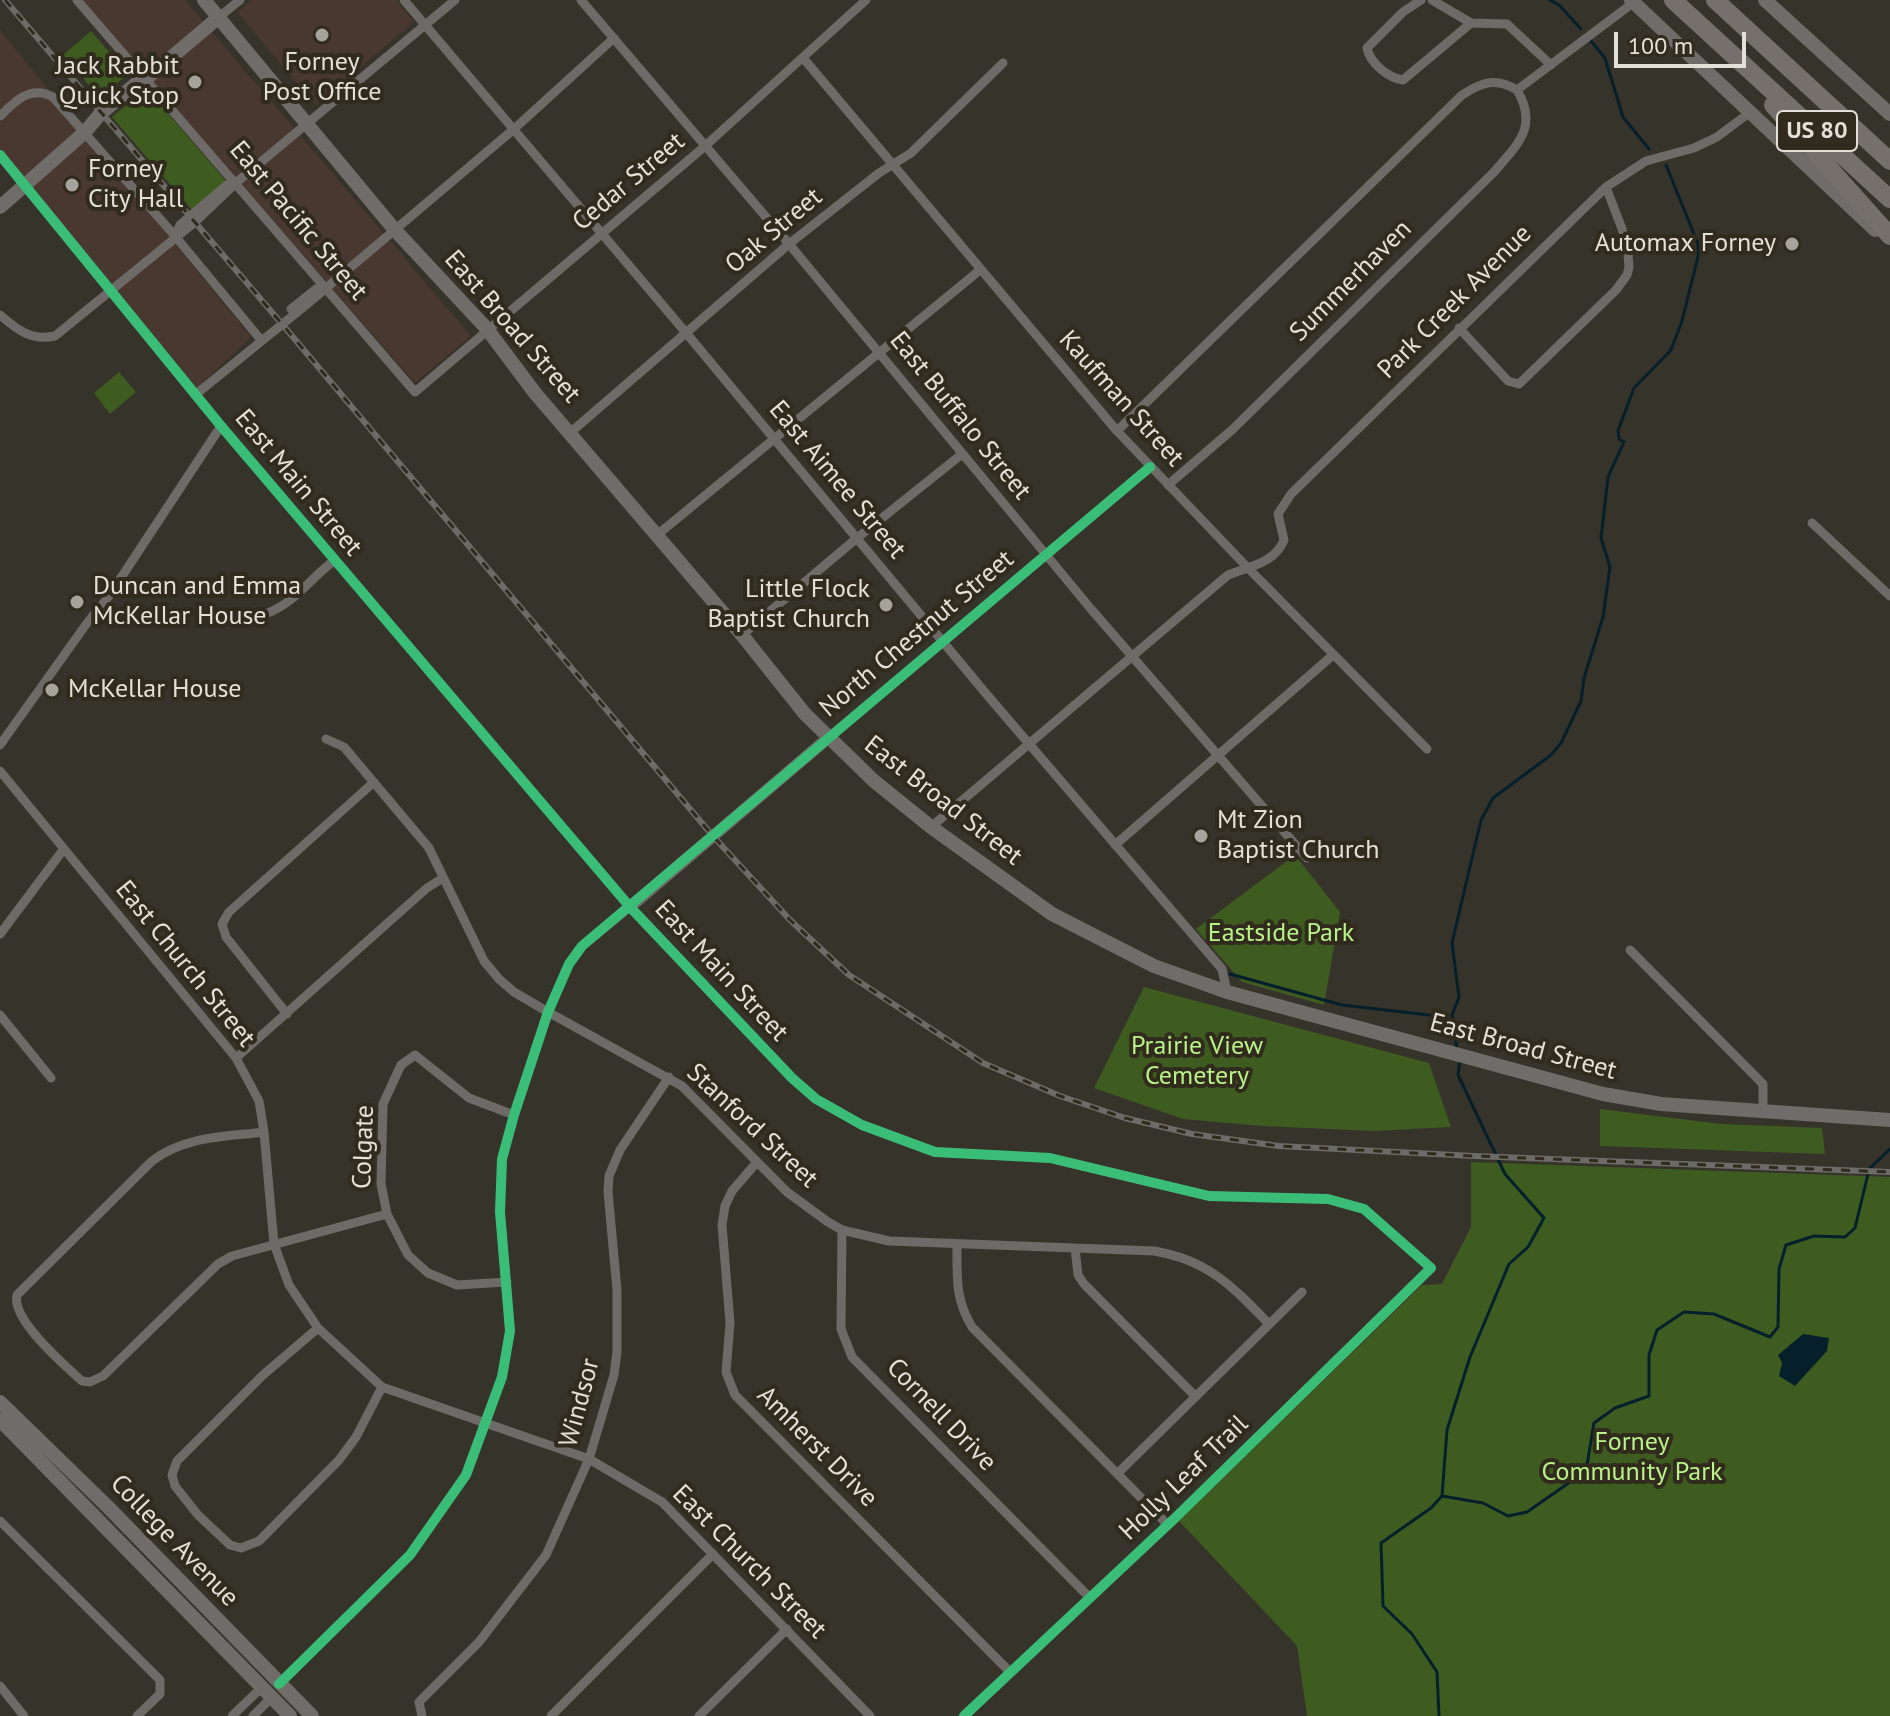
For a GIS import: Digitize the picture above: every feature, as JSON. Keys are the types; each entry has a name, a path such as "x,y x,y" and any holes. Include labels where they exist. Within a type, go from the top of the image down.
{"highway":[{"name":"US 80","path":"1673,0 1890,199"},
{"name":"US 80","path":"1715,0 1890,161"},
{"path":"1743,64 1761,91 1890,236"}],"main road":[{"name":"East Broad Street","path":"204,0 394,229 487,329 535,393 828,738 874,781 931,827 1052,914 1154,966 1227,992 1603,1094 1661,1104 1890,1120"},
{"path":"1765,0 1890,114"},
{"path":"1632,1 1890,244"},
{"path":"0,207 85,132 94,130 104,116 143,87 147,78 219,17"},
{"name":"College Avenue","path":"0,1402 108,1507 274,1689 290,1716"},
{"name":"College Avenue","path":"0,1420 274,1689 312,1716"}],"street":[{"name":"East Pacific Street","path":"77,0 415,392"},
{"path":"219,17 240,0"},
{"name":"East Aimee Street","path":"404,0 1222,969 1227,992"},
{"path":"0,315 28,336 55,336 204,214 237,182 455,0"},
{"name":"East Buffalo Street","path":"581,0 789,244 1131,656 1307,858"},
{"name":"Cedar Street","path":"415,392 704,147 866,0"},
{"path":"1421,0 1403,12 1367,48 1375,63 1395,79 1403,80 1471,23"},
{"path":"1432,0 1471,23 1507,24 1551,65"},
{"path":"1517,90 1632,1"},
{"path":"195,395 316,289 326,287 514,129 614,38"},
{"name":"Kaufman Street","path":"804,59 1117,431 1427,749"},
{"name":"Oak Street","path":"571,432 789,244 911,153 1003,63"},
{"name":"Summerhaven","path":"1117,431 1462,95 1489,81 1508,84 1517,90 1527,116 1521,141 1494,172 1233,429 1168,485"},
{"path":"0,116 22,96 30,93 46,93 59,103 261,340"},
{"name":"Park Creek Avenue","path":"1247,567 1261,564 1281,547 1284,540 1278,514 1291,494 1606,187 1646,161 1694,148 1717,137 1749,113"},
{"name":"East Main Street","path":"0,155 195,395 630,907 792,1078 816,1099 862,1125 935,1152 1050,1158 1209,1196 1328,1199 1364,1209 1431,1268"},
{"path":"1459,328 1508,381 1519,384 1616,290 1627,275 1627,242 1606,187"},
{"path":"657,535 980,270"},
{"path":"0,745 109,596 221,426"},
{"path":"742,635 962,454"},
{"name":"North Chestnut Street","path":"630,907 1150,467"},
{"path":"1812,523 1890,596"},
{"path":"256,617 270,614 292,602 315,575 335,560"},
{"path":"931,827 1228,575 1247,567"},
{"path":"1115,845 1333,655"},
{"name":"Stanford Street","path":"326,739 344,747 429,848 484,961 514,992 669,1077 697,1098 787,1192 842,1230 889,1241 1154,1251 1193,1261 1216,1272 1269,1324"},
{"name":"East Church Street","path":"0,771 236,1058 259,1101 274,1244 289,1285 318,1328 382,1387 589,1459 662,1502 787,1629 865,1714"},
{"path":"287,1014 226,937 222,924 229,912 374,782"},
{"path":"0,934 63,850"},
{"path":"236,1058 427,888 443,878"},
{"path":"253,1716 267,1702 274,1689 410,1555 466,1475 502,1377 510,1331 500,1212 502,1159 514,1115 548,1012 569,964 582,946 630,907"},
{"path":"1630,950 1763,1084 1763,1111"},
{"path":"0,1015 51,1078"},
{"name":"Colgate","path":"507,1282 457,1285 428,1273 408,1255 387,1214 381,1184 383,1104 401,1065 415,1055 469,1098 514,1115"},
{"name":"Windsor","path":"422,1716 419,1702 479,1642 546,1555 589,1459 614,1375 617,1352 618,1302 609,1176 620,1150 669,1077"},
{"path":"264,1132 188,1141 168,1149 152,1161 22,1290 15,1303 21,1318 82,1381 90,1382 103,1376 218,1264 232,1256 387,1214"},
{"name":"Amherst Drive","path":"757,1162 732,1191 725,1206 722,1225 730,1323 726,1372 729,1384 735,1395 1009,1671"},
{"name":"Cornell Drive","path":"842,1230 841,1329 852,1357 1089,1597"},
{"path":"957,1244 961,1310 972,1327 1168,1525"},
{"path":"1075,1248 1078,1275 1084,1284 1195,1396"},
{"name":"Holly Leaf Trail","path":"964,1716 1168,1525 1431,1268"},
{"path":"1118,1473 1302,1292"},
{"path":"318,1328 263,1375 177,1461 172,1475 175,1486 198,1515 230,1545 241,1548 259,1541 339,1460 356,1437 382,1387"},
{"path":"0,1521 160,1680 160,1694 137,1716"},
{"path":"551,1716 713,1554"},
{"path":"699,1716 787,1629"},
{"path":"0,1686 24,1716"},
{"path":"232,1716 259,1690 274,1689"}],"shaded area":[{"path":"81,0 185,0 471,336 415,383"},
{"path":"252,0 396,0 414,22 315,105 237,12"},
{"path":"0,30 251,337 197,388 0,148"}],"green space":[{"path":"91,31 128,74 100,98 63,55"},
{"path":"146,88 226,181 192,210 112,117"},
{"path":"119,372 136,392 110,414 94,393"},
{"name":"Eastside Park","path":"1295,855 1340,912 1324,1005 1242,982 1196,929"},
{"name":"Prairie View Cemetery","path":"1144,987 1429,1063 1451,1127 1374,1131 1183,1119 1094,1088"},
{"path":"1600,1109 1721,1124 1822,1128 1825,1154 1600,1146"},
{"name":"Forney Community Park","path":"1471,1162 1890,1177 1890,1716 1307,1716 1297,1646 1179,1521 1422,1285 1442,1284 1471,1227"}],"water":[{"path":"1803,1334 1829,1338 1827,1351 1795,1386 1779,1376 1782,1363 1778,1355"}],"waterway":[{"path":"1550,0 1559,5 1581,29"},
{"path":"1591,41 1605,58 1623,117 1649,149"},
{"path":"1457,1049 1452,1015 1459,997 1452,943 1481,820 1493,798 1551,755 1561,743 1581,701 1584,678 1603,617 1610,567 1601,538 1608,477 1624,442 1619,439 1618,431 1634,388 1671,350 1682,321 1698,257 1698,244 1666,165"},
{"path":"1230,974 1342,1005 1429,1015 1447,1022 1446,1029 1451,1031"},
{"path":"1439,1716 1437,1672 1412,1634 1383,1606 1381,1543 1431,1508 1442,1496 1447,1430 1470,1357 1509,1264 1528,1247 1544,1218 1505,1174 1458,1075 1460,1060"},
{"path":"1870,1168 1890,1149"},
{"path":"1442,1496 1483,1503 1508,1516 1527,1512 1586,1471 1594,1423 1615,1408 1649,1396 1649,1355 1657,1330 1684,1312 1714,1314 1770,1337 1778,1327 1779,1269 1786,1245 1814,1236 1845,1237 1855,1228 1868,1174"}],"railway":[{"path":"5,0 712,835 790,920 849,975 983,1063 1060,1096 1125,1118 1192,1134 1279,1146 1890,1172"}],"cycle path":[{"path":"0,155 221,426 630,907 792,1078 816,1099 862,1125 935,1152 1050,1158 1209,1196 1328,1199 1364,1209 1431,1268 1174,1519 964,1716"},
{"path":"279,1684 410,1555 466,1475 502,1377 510,1331 500,1212 502,1159 548,1012 569,964 582,946 1150,467"}],"place":[{"name":"Forney Post Office","path":"322,35"},
{"name":"Jack Rabbit Quick Stop","path":"195,82"},
{"name":"Forney City Hall","path":"72,185"},
{"name":"Automax Forney","path":"1792,244"},
{"name":"Duncan and Emma McKellar House","path":"77,602"},
{"name":"Little Flock Baptist Church","path":"886,605"},
{"name":"McKellar House","path":"52,690"},
{"name":"Mt Zion Baptist Church","path":"1201,836"}]}
